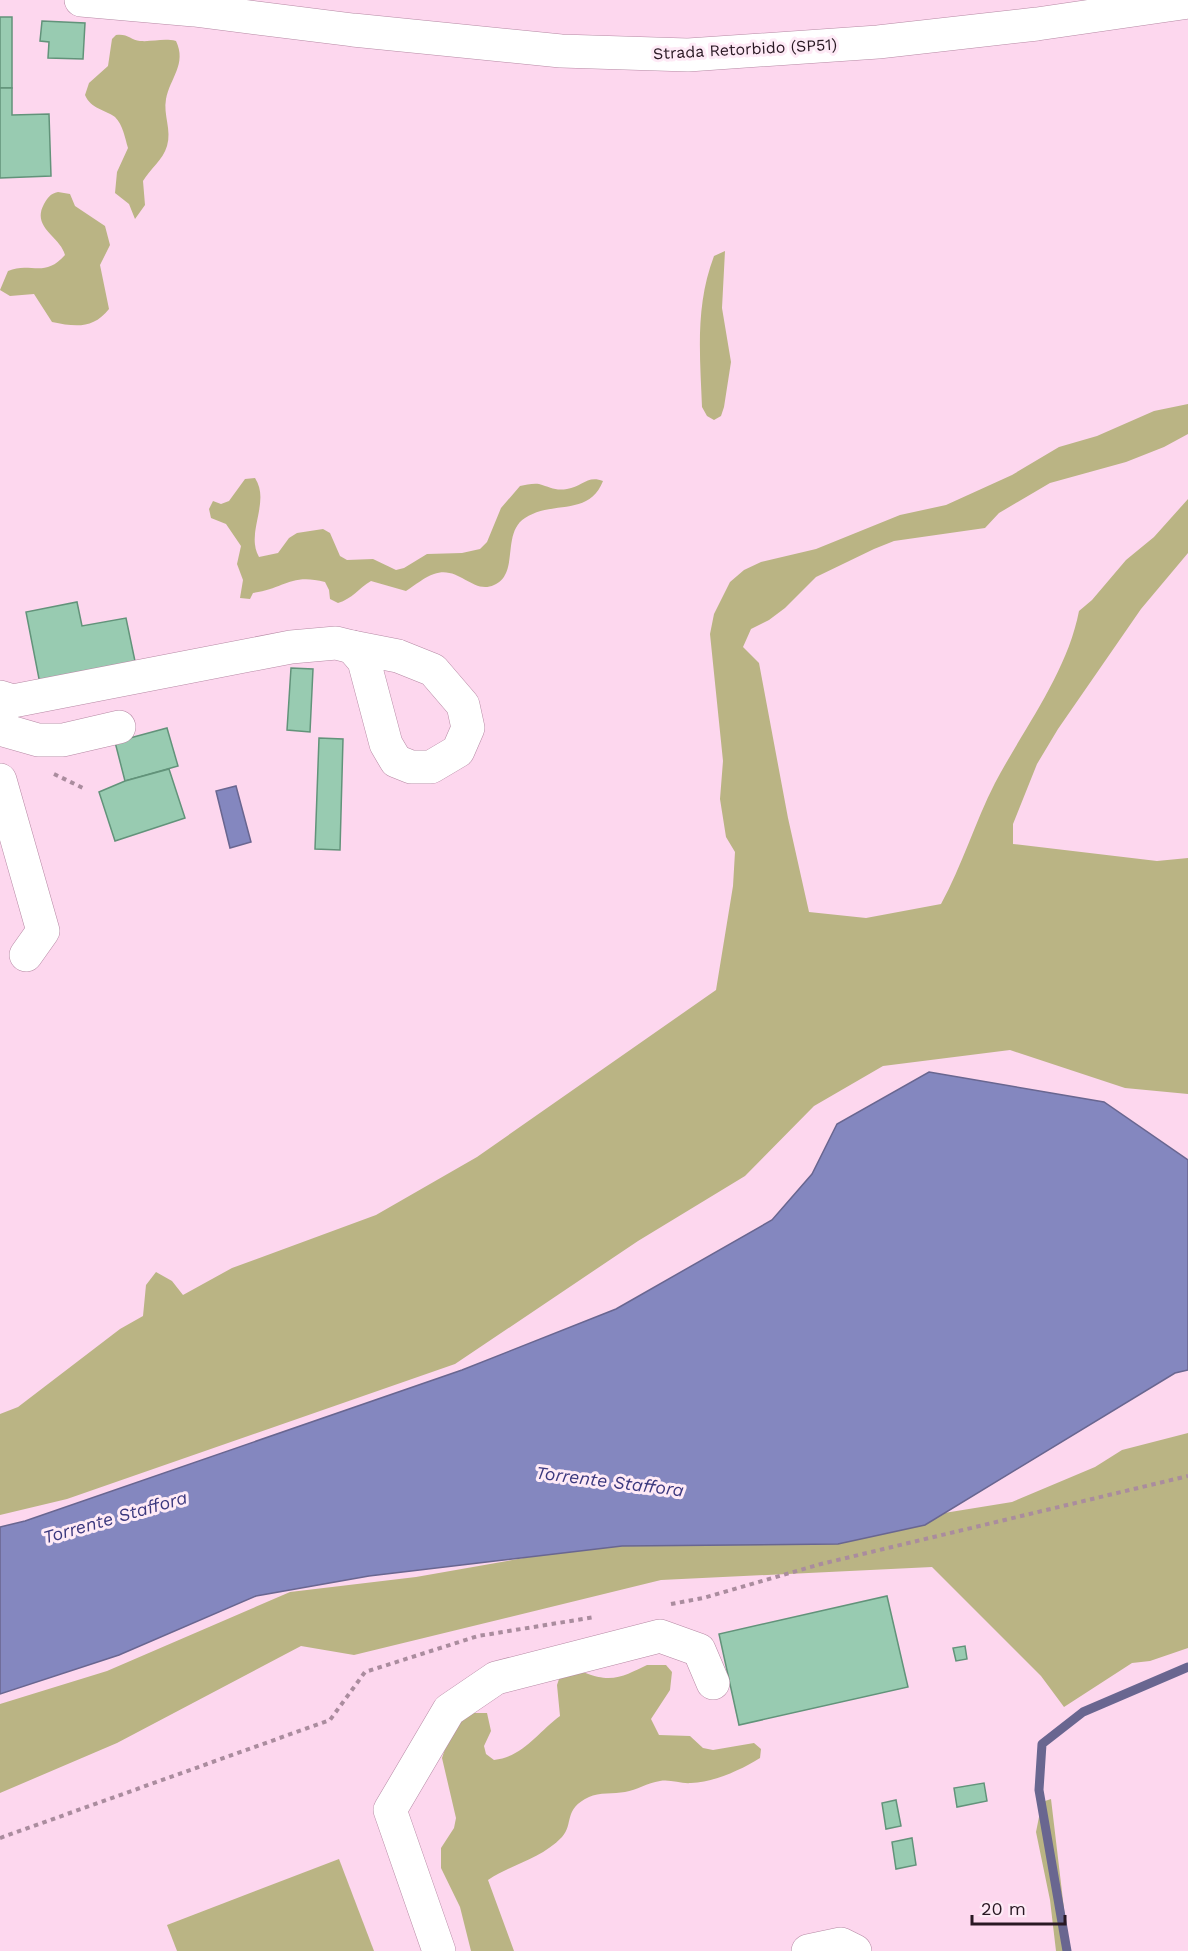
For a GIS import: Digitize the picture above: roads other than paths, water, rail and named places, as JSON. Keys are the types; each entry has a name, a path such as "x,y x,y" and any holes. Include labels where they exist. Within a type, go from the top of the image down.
{"street":[{"name":"Strada Retorbido (SP51)","path":"81,0 194,5 353,30 561,51 688,55 878,42 1037,24 1188,2"},
{"path":"0,697 13,701 291,647 336,643 352,646"},
{"path":"0,729 38,740 63,740 119,727"},
{"path":"0,780 43,931 26,955"},
{"path":"439,1951 390,1810 449,1710 496,1678 660,1636 699,1650 713,1683"},
{"path":"808,1951 842,1944 855,1951"}],"water":[{"path":"236,786 251,842 230,848 216,791"},
{"name":"Torrente Staffora","path":"929,1072 1104,1102 1188,1160 1188,1370 1175,1373 925,1525 838,1544 622,1546 369,1576 256,1596 119,1655 0,1694 0,1527 25,1521 462,1370 616,1309 772,1220 812,1174 837,1124"}],"waterway":[{"path":"1067,1951 1039,1790 1042,1744 1083,1712 1188,1667"}]}
